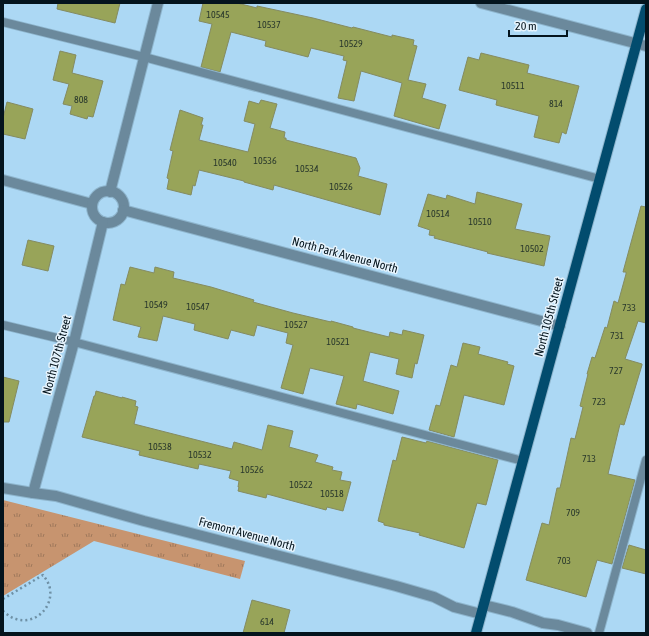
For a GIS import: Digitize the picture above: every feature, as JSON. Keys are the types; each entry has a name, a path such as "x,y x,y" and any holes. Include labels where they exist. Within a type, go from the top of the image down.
{"main road":[{"name":"North 105th Street","path":"476,633 600,179 641,45 646,9"}],"street":[{"path":"110,192 158,3"},
{"path":"480,3 641,45"},
{"path":"3,180 92,204"},
{"path":"103,192 110,192 114,192 118,195 124,204 122,215 114,222 109,223 103,222 96,218 92,209 92,204 98,195 103,192"},
{"name":"North Park Avenue North","path":"123,210 560,326"},
{"name":"North 107th Street","path":"33,493 74,342 103,222"},
{"name":"Fremont Avenue North","path":"3,488 56,496 144,521 396,586 434,597 454,607 512,612 586,633"}],"lane":[{"path":"3,22 144,57 600,179"},
{"path":"3,325 74,342 523,461"},
{"path":"599,633 646,460"}],"path":[{"path":"3,599 43,575 48,582 50,589 48,604 39,616 27,620 20,620 9,616 3,610"}],"green space":[{"path":"3,500 245,561 240,579 94,541 3,596"}],"building":[{"path":"58,3 120,3 115,23 57,9"},
{"path":"203,3 237,3 257,8 257,6 392,37 392,35 414,40 413,45 417,46 408,80 426,84 422,98 446,105 439,129 394,116 402,83 361,71 354,101 338,98 347,61 343,60 344,56 311,48 308,57 265,46 266,41 231,32 220,72 201,67 212,24 199,21"},
{"path":"60,51 76,55 72,73 103,81 93,117 88,116 87,119 70,114 72,106 63,104 69,84 53,80"},
{"path":"481,53 529,65 527,73 579,86 566,134 562,132 559,143 534,137 539,116 496,105 497,100 459,90 468,57 479,60"},
{"path":"261,100 277,104 270,128 285,132 284,138 286,138 286,140 356,158 360,168 358,176 387,184 380,215 274,185 273,190 199,170 191,195 167,189 169,179 167,178 173,151 170,150 180,110 203,118 201,125 203,125 199,140 248,152 255,124 244,121 249,101 259,104"},
{"path":"7,102 33,109 25,139 3,134 3,118"},
{"path":"477,192 522,204 515,229 550,236 544,266 487,253 488,252 434,238 435,236 429,235 430,230 418,226 428,194 446,199 447,195 475,204"},
{"path":"641,206 646,207 646,323 638,321 625,359 642,365 624,425 620,424 608,474 635,480 612,564 597,560 586,597 526,580 542,523 549,525 557,488 560,488 571,438 575,439 583,407 580,406 592,357 595,358 605,327 607,328 614,301 618,303 626,274 626,272 623,272"},
{"path":"28,240 54,246 48,271 22,265"},
{"path":"130,267 154,273 155,267 174,272 173,278 211,287 254,300 253,302 293,313 331,321 389,337 390,332 402,335 403,330 424,335 412,378 396,374 399,359 370,352 363,381 399,391 393,414 357,404 356,409 336,404 344,376 310,368 303,394 281,388 293,345 286,343 288,333 257,325 254,336 231,330 228,339 194,330 195,324 163,316 157,341 138,337 141,327 113,320 121,284 125,285"},
{"path":"463,343 480,347 478,354 508,362 507,364 514,366 504,405 464,395 454,437 429,430 436,405 440,406 451,365 457,367"},
{"path":"3,377 19,381 9,422 3,422"},
{"path":"96,391 136,401 135,406 138,407 134,424 232,449 234,442 262,450 268,425 293,431 289,447 318,455 315,462 333,467 332,470 342,472 340,480 351,482 343,511 327,507 326,510 267,494 266,498 238,491 239,481 229,478 231,471 199,464 198,469 139,455 140,451 82,437"},
{"path":"402,437 426,443 427,441 498,460 486,505 477,503 464,548 419,535 420,533 384,525 384,523 378,521 393,460 396,461"},
{"path":"629,545 646,550 646,574 622,568"},
{"path":"252,600 290,610 284,633 243,633"}]}
